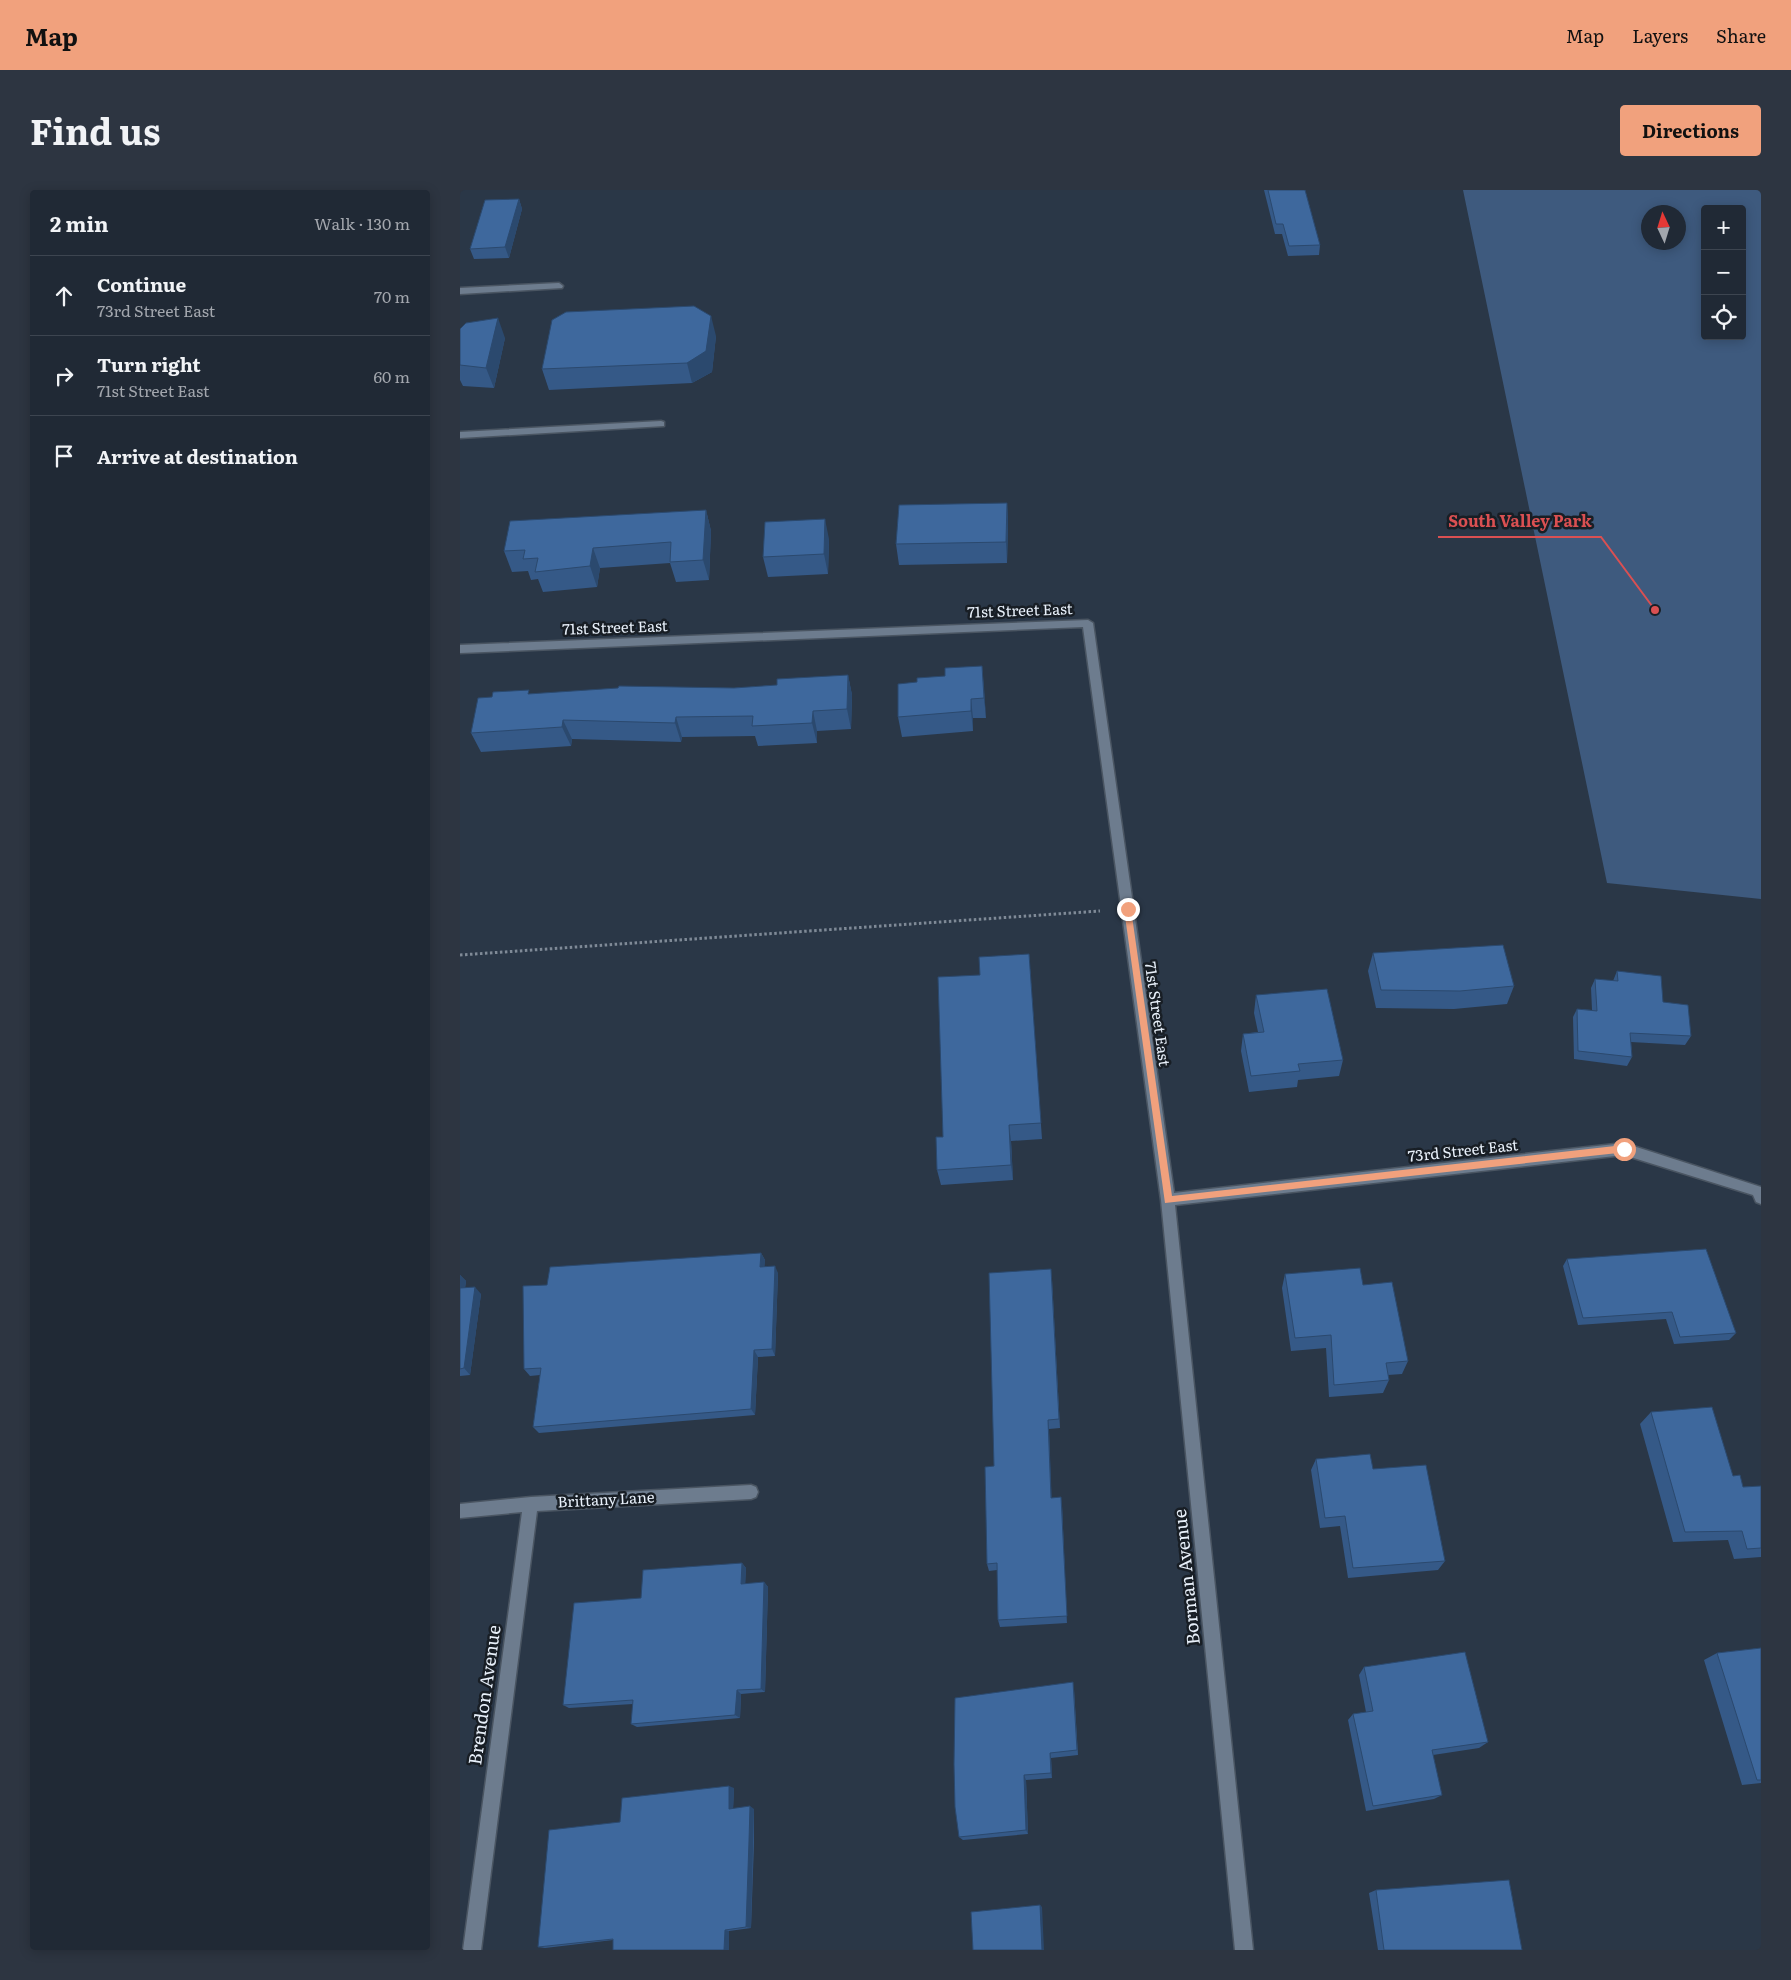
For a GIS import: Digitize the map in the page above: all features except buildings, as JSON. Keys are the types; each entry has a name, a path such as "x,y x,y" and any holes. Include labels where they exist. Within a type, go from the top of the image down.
{"street":[{"path":"460,291 559,286"},
{"path":"460,434 661,424"},
{"name":"71st Street East","path":"460,649 1088,623 1168,1200"},
{"name":"73rd Street East","path":"1168,1200 1624,1149 1759,1194"},
{"name":"Borman Avenue","path":"1168,1200 1244,1950"},
{"name":"Brittany Lane","path":"460,1511 531,1504 751,1492"},
{"name":"Brendon Avenue","path":"472,1950 531,1504"}],"path":[{"path":"460,955 1128,909"}],"shaded area":[{"path":"1463,190 1761,190 1761,899 1607,883"}],"place":[{"name":"South Valley Park","path":"1655,610"}],"route":[{"path":"1128,909 1168,1200 1624,1149"}]}
